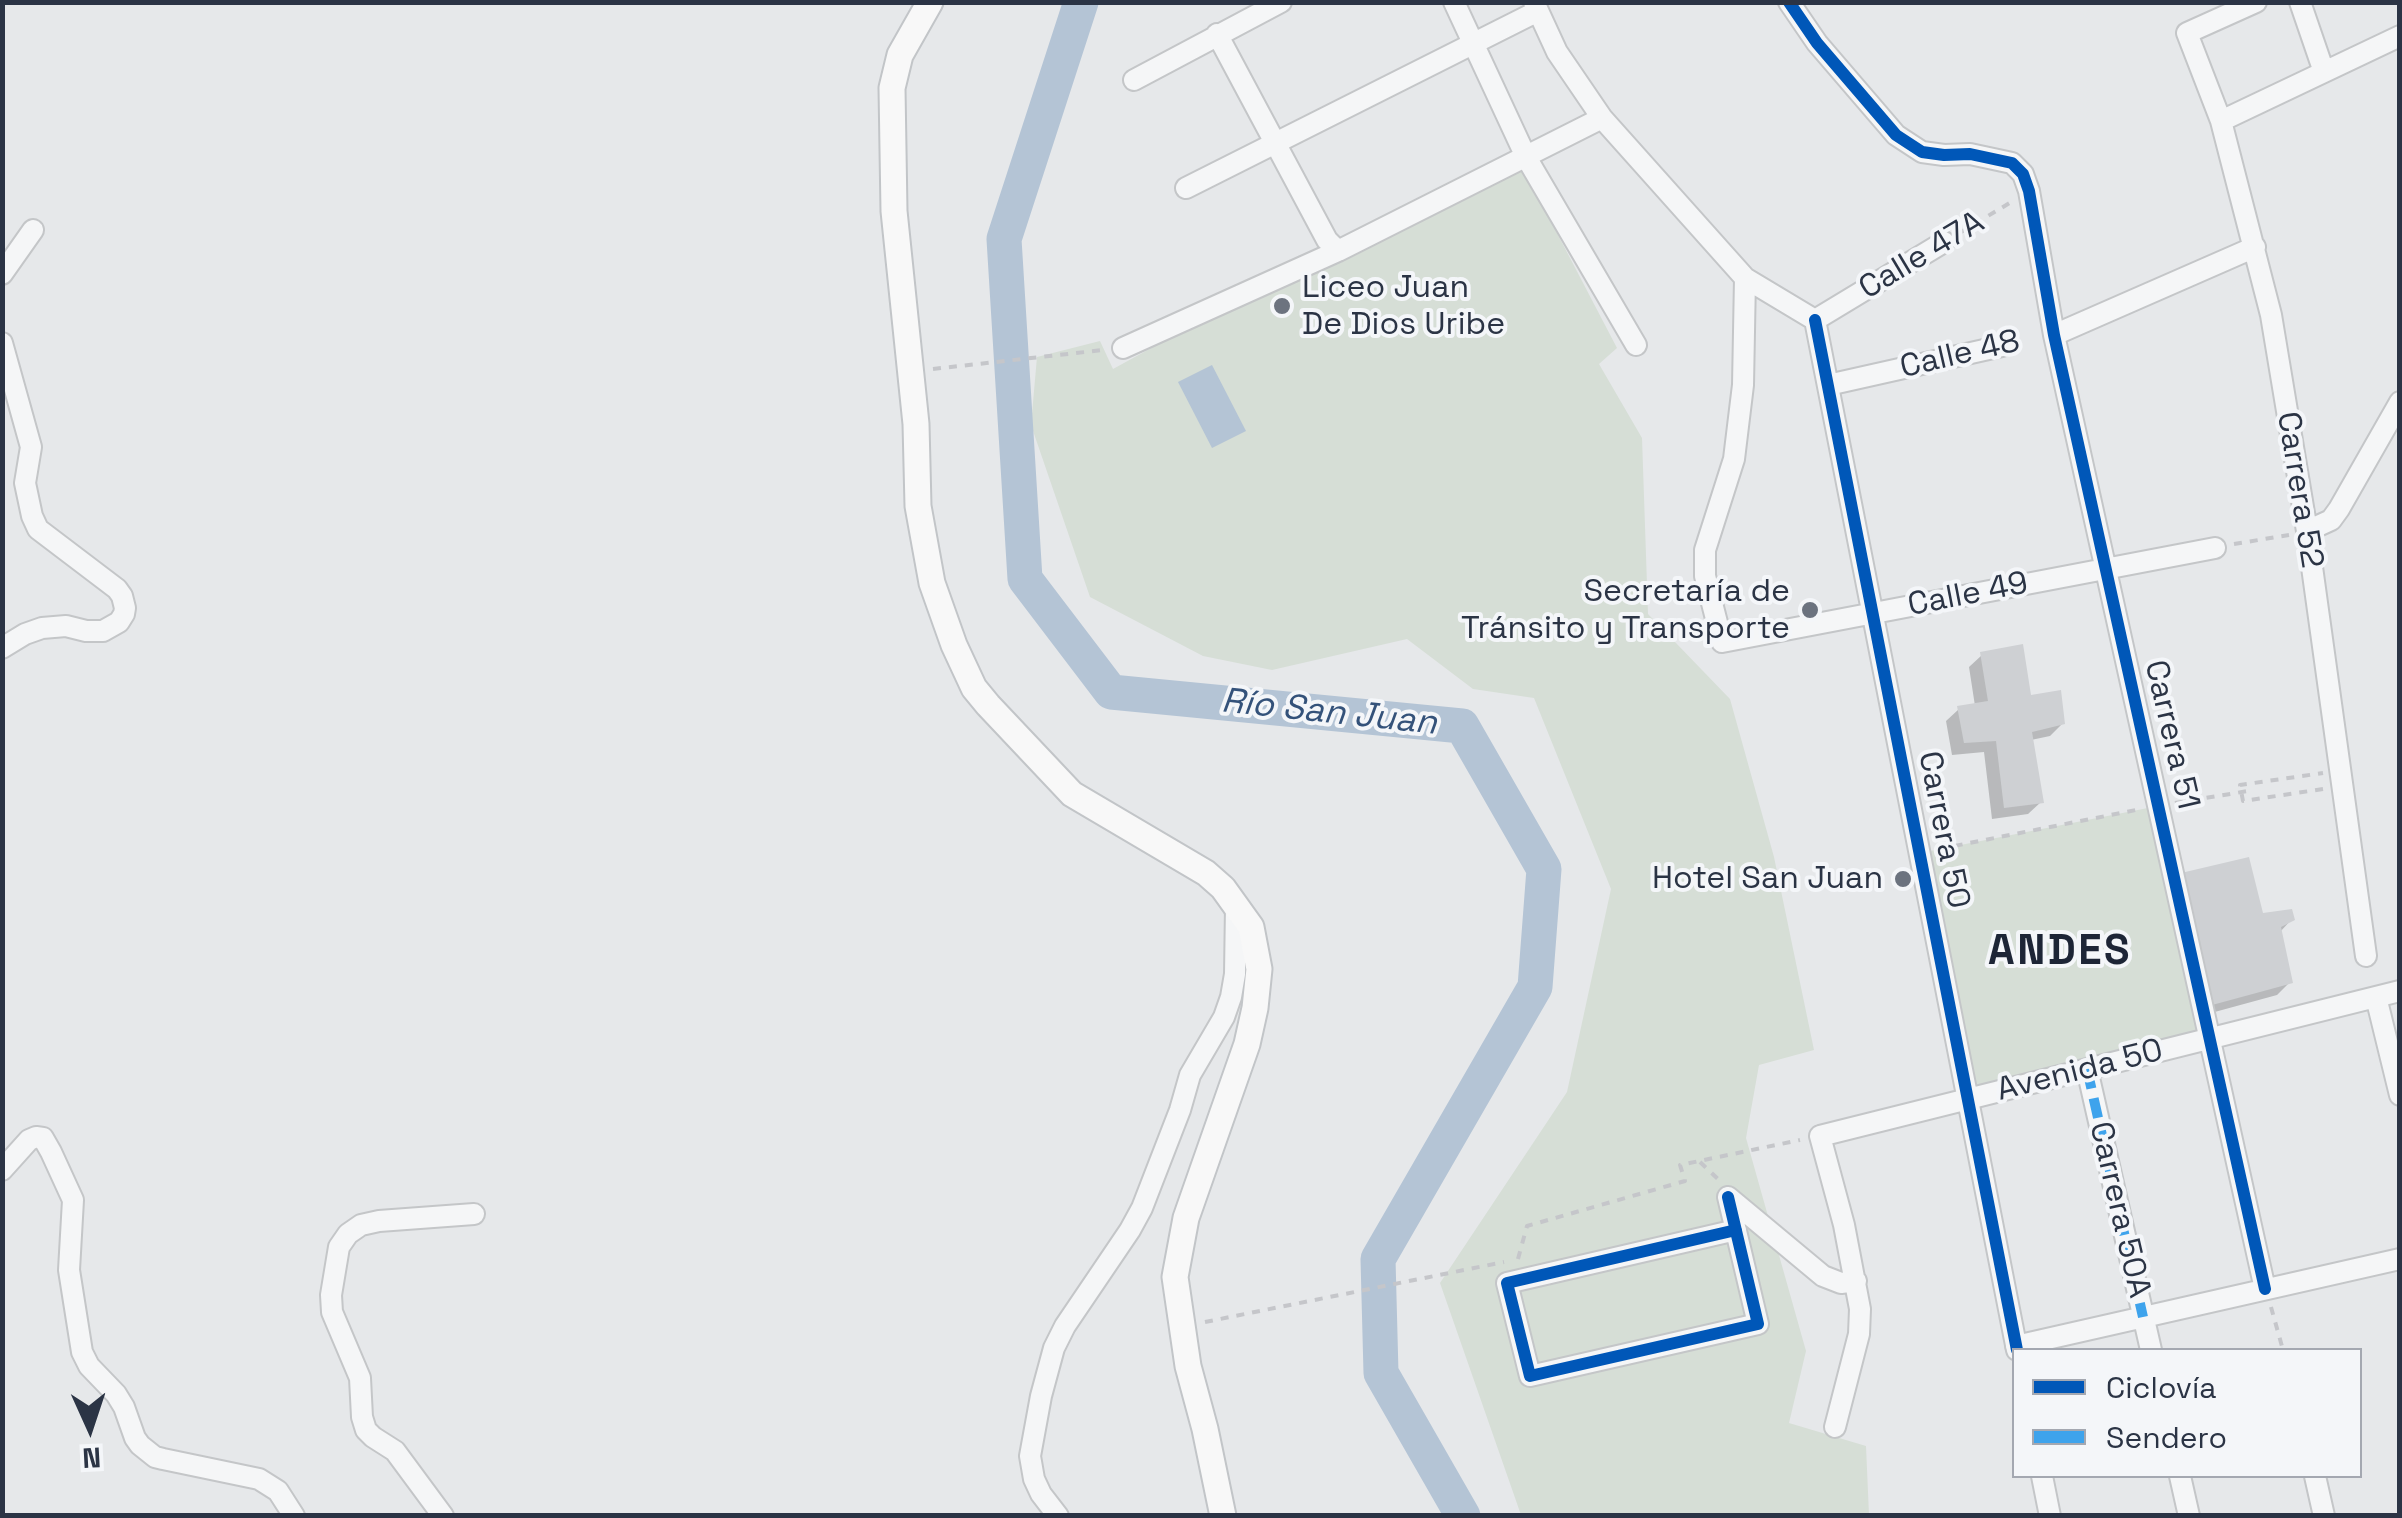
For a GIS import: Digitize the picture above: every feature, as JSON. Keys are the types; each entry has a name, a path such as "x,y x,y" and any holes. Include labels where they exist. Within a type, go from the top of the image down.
{"main road":[{"path":"930,2 900,55 892,88 894,211 916,424 918,506 932,584 974,688 988,706 1072,794 1206,874 1222,888 1251,927 1257,955 1255,1008 1247,1044 1186,1218 1175,1277 1188,1366 1224,1516"}],"street":[{"path":"1134,80 1281,2"},
{"path":"1454,2 1526,157 1636,345"},
{"path":"1789,2 1817,42 1896,135 1922,152 1970,154 2012,163 2023,174 2030,191"},
{"name":"Carrera 52","path":"2256,2 2187,34 2221,121 2271,315 2307,531 2366,956"},
{"path":"2300,2 2324,72"},
{"path":"1186,188 1474,44 1536,7 1557,52 1602,118 1745,278 1815,320"},
{"path":"1217,34 1327,240 1338,251"},
{"path":"2221,121 2400,36"},
{"path":"1122,348 1338,251 1602,118"},
{"name":"Carrera 51","path":"2030,191 2054,334 2266,1288"},
{"path":"2,274 33,230"},
{"name":"Calle 47A","path":"1815,320 1944,242"},
{"name":"Calle 48","path":"2054,334 2255,247"},
{"name":"Calle 49","path":"1745,278 1743,385 1734,458 1705,550 1705,576 1722,642 2215,548"},
{"name":"Carrera 50","path":"1815,320 2017,1348"},
{"path":"2,342 28,429 30,447 25,482 32,516 38,529 117,589 124,608 118,622 103,631 66,626 42,628 2,648"},
{"name":"Calle 48","path":"1828,385 2002,346"},
{"path":"2307,531 2331,520 2340,509 2400,402"},
{"path":"1058,1516 1034,1479 1030,1456 1054,1348 1142,1208 1190,1074 1224,1017 1236,974 1236,906"},
{"name":"Avenida 50","path":"1820,1136 2400,991"},
{"path":"2376,997 2400,1095"},
{"name":"Carrera 50A","path":"2087,1069 2151,1348"},
{"path":"1820,1136 1844,1225 1860,1309 1859,1334 1835,1428"},
{"path":"2,1170 29,1140 43,1138 73,1200 68,1270 82,1352 89,1366 124,1406 134,1438 154,1457 259,1479 278,1491 294,1516"},
{"path":"1728,1197 1823,1276 1841,1283 1856,1282"},
{"path":"1728,1197 1736,1230 1758,1324 1530,1376 1517,1274 1736,1230"},
{"path":"443,1516 395,1452 366,1430 360,1378 332,1312 331,1295 339,1247 361,1225 474,1214"},
{"path":"2017,1348 2400,1259"},
{"path":"2042,1478 2050,1516"},
{"path":"2180,1478 2189,1516"},
{"path":"2314,1478 2324,1516"}],"path":[{"path":"940,368 1084,352"},
{"path":"2215,548 2307,531"},
{"path":"2341,778 2243,801 2245,792 2240,785 2341,778"},
{"path":"1920,853 2245,792"},
{"path":"1182,1327 1450,1272 1517,1274 1526,1226 1685,1180 1680,1166 1820,1136"},
{"path":"1700,1162 1724,1184 1728,1197"},
{"path":"2266,1288 2281,1348"}],"shaded area":[{"path":"1523,168 1617,348 1599,364 1642,438 1648,614 1730,699 1774,857 1814,1050 1759,1065 1746,1138 1806,1351 1789,1423 1866,1446 1869,1515 1521,1515 1440,1283 1567,1092 1611,889 1534,698 1473,689 1407,639 1272,670 1203,656 1090,597 1031,425 1037,357 1100,341 1113,369 1186,329"},
{"path":"2158,806 2210,1038 1968,1099 1920,853"}],"water":[{"path":"1212,365 1246,431 1212,448 1178,382"}],"building":[{"path":"2023,644 2031,695 2061,690 2065,724 2032,732 2044,803 2004,808 1996,741 1964,743 1957,706 1988,701 1980,652"},
{"path":"2249,857 2263,913 2292,909 2295,920 2281,927 2293,983 2212,1005 2181,873"}],"waterway":[{"name":"Río San Juan","path":"1081,2 1004,239 1025,579 1111,692 1462,726 1544,869 1535,987 1378,1259 1381,1373 1463,1516"}],"marked path":[{"path":"2087,1069 2143,1317"}],"cycle path":[{"path":"1789,2 1817,43 1896,135 1922,152 1970,154 2012,163 2023,174 2054,335 2265,1289"},
{"path":"1815,320 2017,1348"},
{"path":"1728,1197 1758,1324 1530,1376 1507,1283 1736,1230"}],"place":[{"name":"Liceo Juan De Dios Uribe","path":"1282,306"},
{"name":"Secretaría de Tránsito y Transporte","path":"1810,610"},
{"name":"Hotel San Juan","path":"1903,879"}],"district":[{"name":"ANDES","path":"2060,953"}]}
